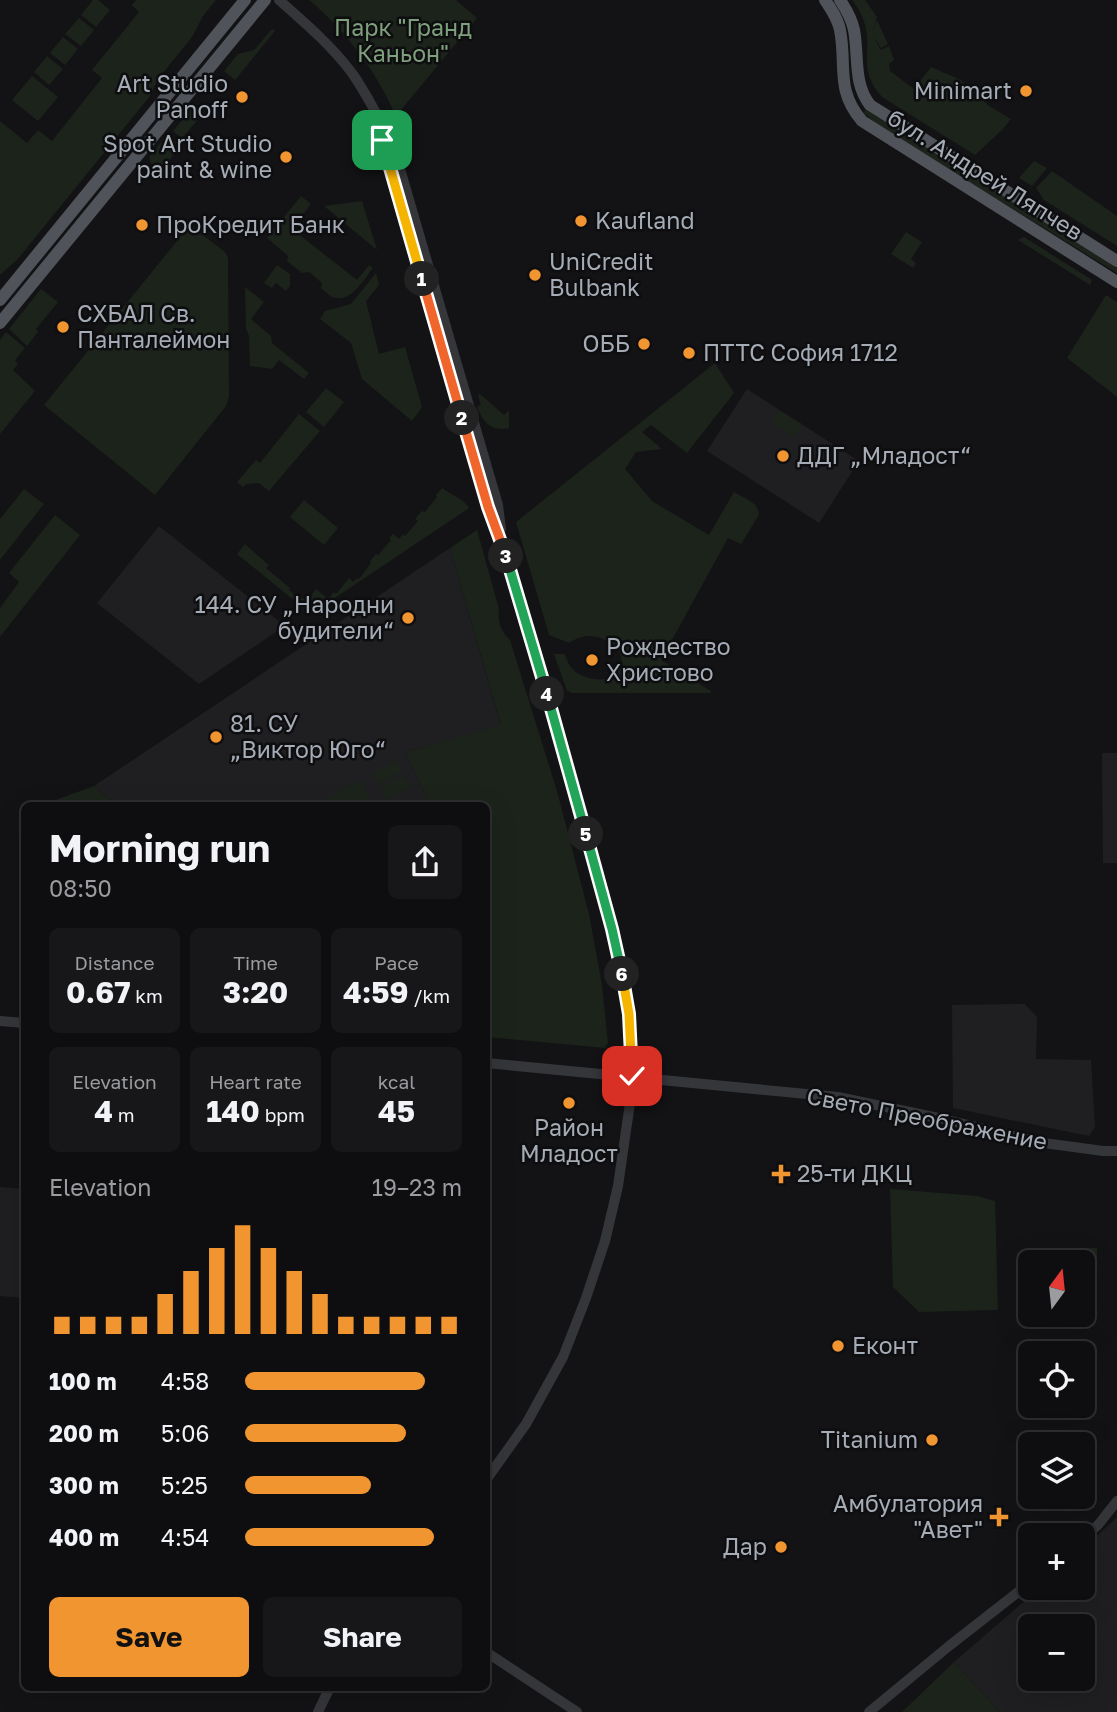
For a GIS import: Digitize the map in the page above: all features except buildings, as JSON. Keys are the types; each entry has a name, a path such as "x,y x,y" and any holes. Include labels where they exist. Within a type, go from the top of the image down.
{"main road":[{"path":"0,300 245,0"},
{"path":"0,323 265,0"},
{"name":"бул. Андрей Ляпчев","path":"825,0 840,27 842,76 846,95 857,116 867,126 1117,282"},
{"name":"бул. Андрей Ляпчев","path":"840,0 854,27 859,82 870,105 1117,261"}],"street":[{"path":"279,0 339,57 362,87 380,123 391,138 498,505 503,547 612,929 629,1014 632,1076 627,1129 618,1186 605,1241 563,1357 538,1403 490,1475"},
{"path":"0,1021 21,1023"},
{"name":"Свето Преображение","path":"490,1063 838,1097 1044,1143 1117,1151"},
{"path":"1095,1528 1117,1501"},
{"path":"869,1712 1018,1592"},
{"path":"490,1655 577,1712"},
{"path":"318,1712 328,1691"}],"shaded area":[{"name":"ДДГ „Младост“","path":"747,389 859,461 819,523 707,451"},
{"path":"159,526 285,626 199,684 97,603"},
{"name":"144. СУ „Народни будители“","path":"450,548 501,726 405,752 429,802 113,802 94,786"},
{"path":"1102,753 1117,753 1117,863 1103,863"},
{"path":"1025,1004 1037,1017 1036,1059 1091,1060 1095,1127 1089,1136 953,1108 952,1005"},
{"path":"0,1187 21,1189 21,1298 0,1296"},
{"path":"1117,1517 1117,1712 1000,1712 954,1662 1026,1600 1095,1600 1095,1538"}],"green space":[{"path":"93,0 98,0 110,10 96,27 81,15"},
{"path":"136,0 216,0 203,16 192,37 158,79 150,96 17,260 0,275 0,121 27,143 38,130 52,141 102,78 92,70 139,12 132,5"},
{"name":"Парк \"Гранд Каньон\"","path":"309,0 456,0 477,18 396,116 359,53 336,25"},
{"path":"852,0 865,0 877,17 873,30 877,20 888,44 881,48 872,34 881,50 889,46 894,60 889,64 890,71 914,89 931,67 961,80 989,106 1011,119 975,155 882,97 869,77 866,30 861,14"},
{"path":"79,18 94,30 81,46 65,34"},
{"path":"274,29 235,80 224,71 238,54 254,50"},
{"path":"63,37 78,49 65,65 50,53"},
{"path":"47,56 63,69 49,85 34,72"},
{"path":"32,76 58,97 38,121 12,100"},
{"path":"193,107 202,115 182,138 173,131"},
{"path":"865,109 1117,268 1117,273 880,127 864,113"},
{"path":"167,135 181,146 160,171 151,163 150,156"},
{"path":"1034,161 1047,168 1032,186 1019,178"},
{"path":"1052,171 1117,216 1117,246 1044,200 1036,188"},
{"path":"301,196 311,204 292,229 357,280 369,265 373,268 358,288 348,296 337,298 329,295 321,288 322,283 309,272 302,273 287,261 288,256 267,238"},
{"path":"362,201 377,250 324,206"},
{"path":"190,225 225,252 228,258 229,397 226,406 155,495 44,405"},
{"path":"906,232 922,242 911,259 916,263 913,268 891,254"},
{"path":"1024,237 1092,280 1090,285 1018,240"},
{"path":"277,265 290,274 290,286 286,291 276,283 272,288 264,283"},
{"path":"376,273 379,285 366,301 379,354 405,347 422,407 412,421 362,379 351,343 320,319 325,311 351,304"},
{"path":"245,287 264,302 251,319 271,336 272,343 309,373 304,379 279,360 272,369 250,366"},
{"path":"41,289 58,302 36,329 38,332 27,346 9,329"},
{"path":"1106,295 1117,302 1117,397 1067,358"},
{"path":"6,332 25,348 15,360 18,364 13,370 35,391 0,434 0,340"},
{"path":"715,363 734,393 687,453 651,425 642,432 662,449 636,452 625,469 652,501 709,535 734,492 750,501 758,511 759,515 741,544 728,538 661,660 711,693 567,691 554,654 565,654 575,671 589,678 600,679 610,677 619,669 621,656 612,644 598,637 584,637 569,643 549,635 516,522"},
{"path":"326,388 344,402 324,427 306,412"},
{"path":"480,394 504,415 509,410 509,428 492,427 485,421 477,406 481,405"},
{"path":"779,410 802,424 794,437 771,422"},
{"path":"299,414 320,431 269,491 259,483 243,487 237,482 256,460 260,463"},
{"path":"442,488 469,508 311,614 237,554 245,544 269,565 266,568 300,599 307,601 316,589 328,599 334,592 336,594 349,578 353,582 359,579 393,534 399,539 403,534 405,536 418,521 415,519 422,511 425,512"},
{"path":"24,489 44,504 0,560 0,519"},
{"path":"304,500 338,528 324,545 290,517"},
{"path":"55,515 80,535 0,637 0,608 19,582 9,573"},
{"path":"477,530 499,609 500,626 510,640 557,791 589,914 602,985 608,1043 605,1048 490,1037 490,802 429,802 405,752 501,725 450,548"},
{"path":"396,760 402,771 379,784 373,773"},
{"path":"404,776 410,787 387,800 380,789"},
{"path":"359,780 372,802 321,802"},
{"path":"94,786 113,802 50,802"},
{"path":"890,1189 978,1196 995,1201 998,1310 919,1312 893,1287"},
{"path":"1097,1248 1097,1312 1096,1250 1063,1250"},
{"path":"954,1662 1000,1712 902,1712"}],"place":[{"name":"Minimart","path":"1026,91"},
{"name":"Art Studio Panoff","path":"242,97"},
{"name":"Spot Art Studio paint & wine","path":"286,157"},
{"name":"Kaufland","path":"581,221"},
{"name":"ПроКредит Банк","path":"142,225"},
{"name":"UniCredit Bulbank","path":"535,275"},
{"name":"СХБАЛ Св. Панталеймон","path":"63,327"},
{"name":"ОББ","path":"644,344"},
{"name":"ПТТС София 1712","path":"689,353"},
{"name":"ДДГ „Младост“","path":"783,456"},
{"name":"144. СУ „Народни будители“","path":"408,618"},
{"name":"Рождество Христово","path":"592,660"},
{"name":"81. СУ „Виктор Юго“","path":"216,737"},
{"name":"Район Младост","path":"569,1103"},
{"name":"25-ти ДКЦ","path":"781,1174"},
{"name":"Еконт","path":"838,1346"},
{"name":"Titanium","path":"932,1440"},
{"name":"Амбулатория \"Авет\"","path":"999,1517"},
{"name":"Дар","path":"781,1547"}],"route":[{"path":"382,140 488,507 503,547 551,708 612,929 629,1014 632,1076"}]}
